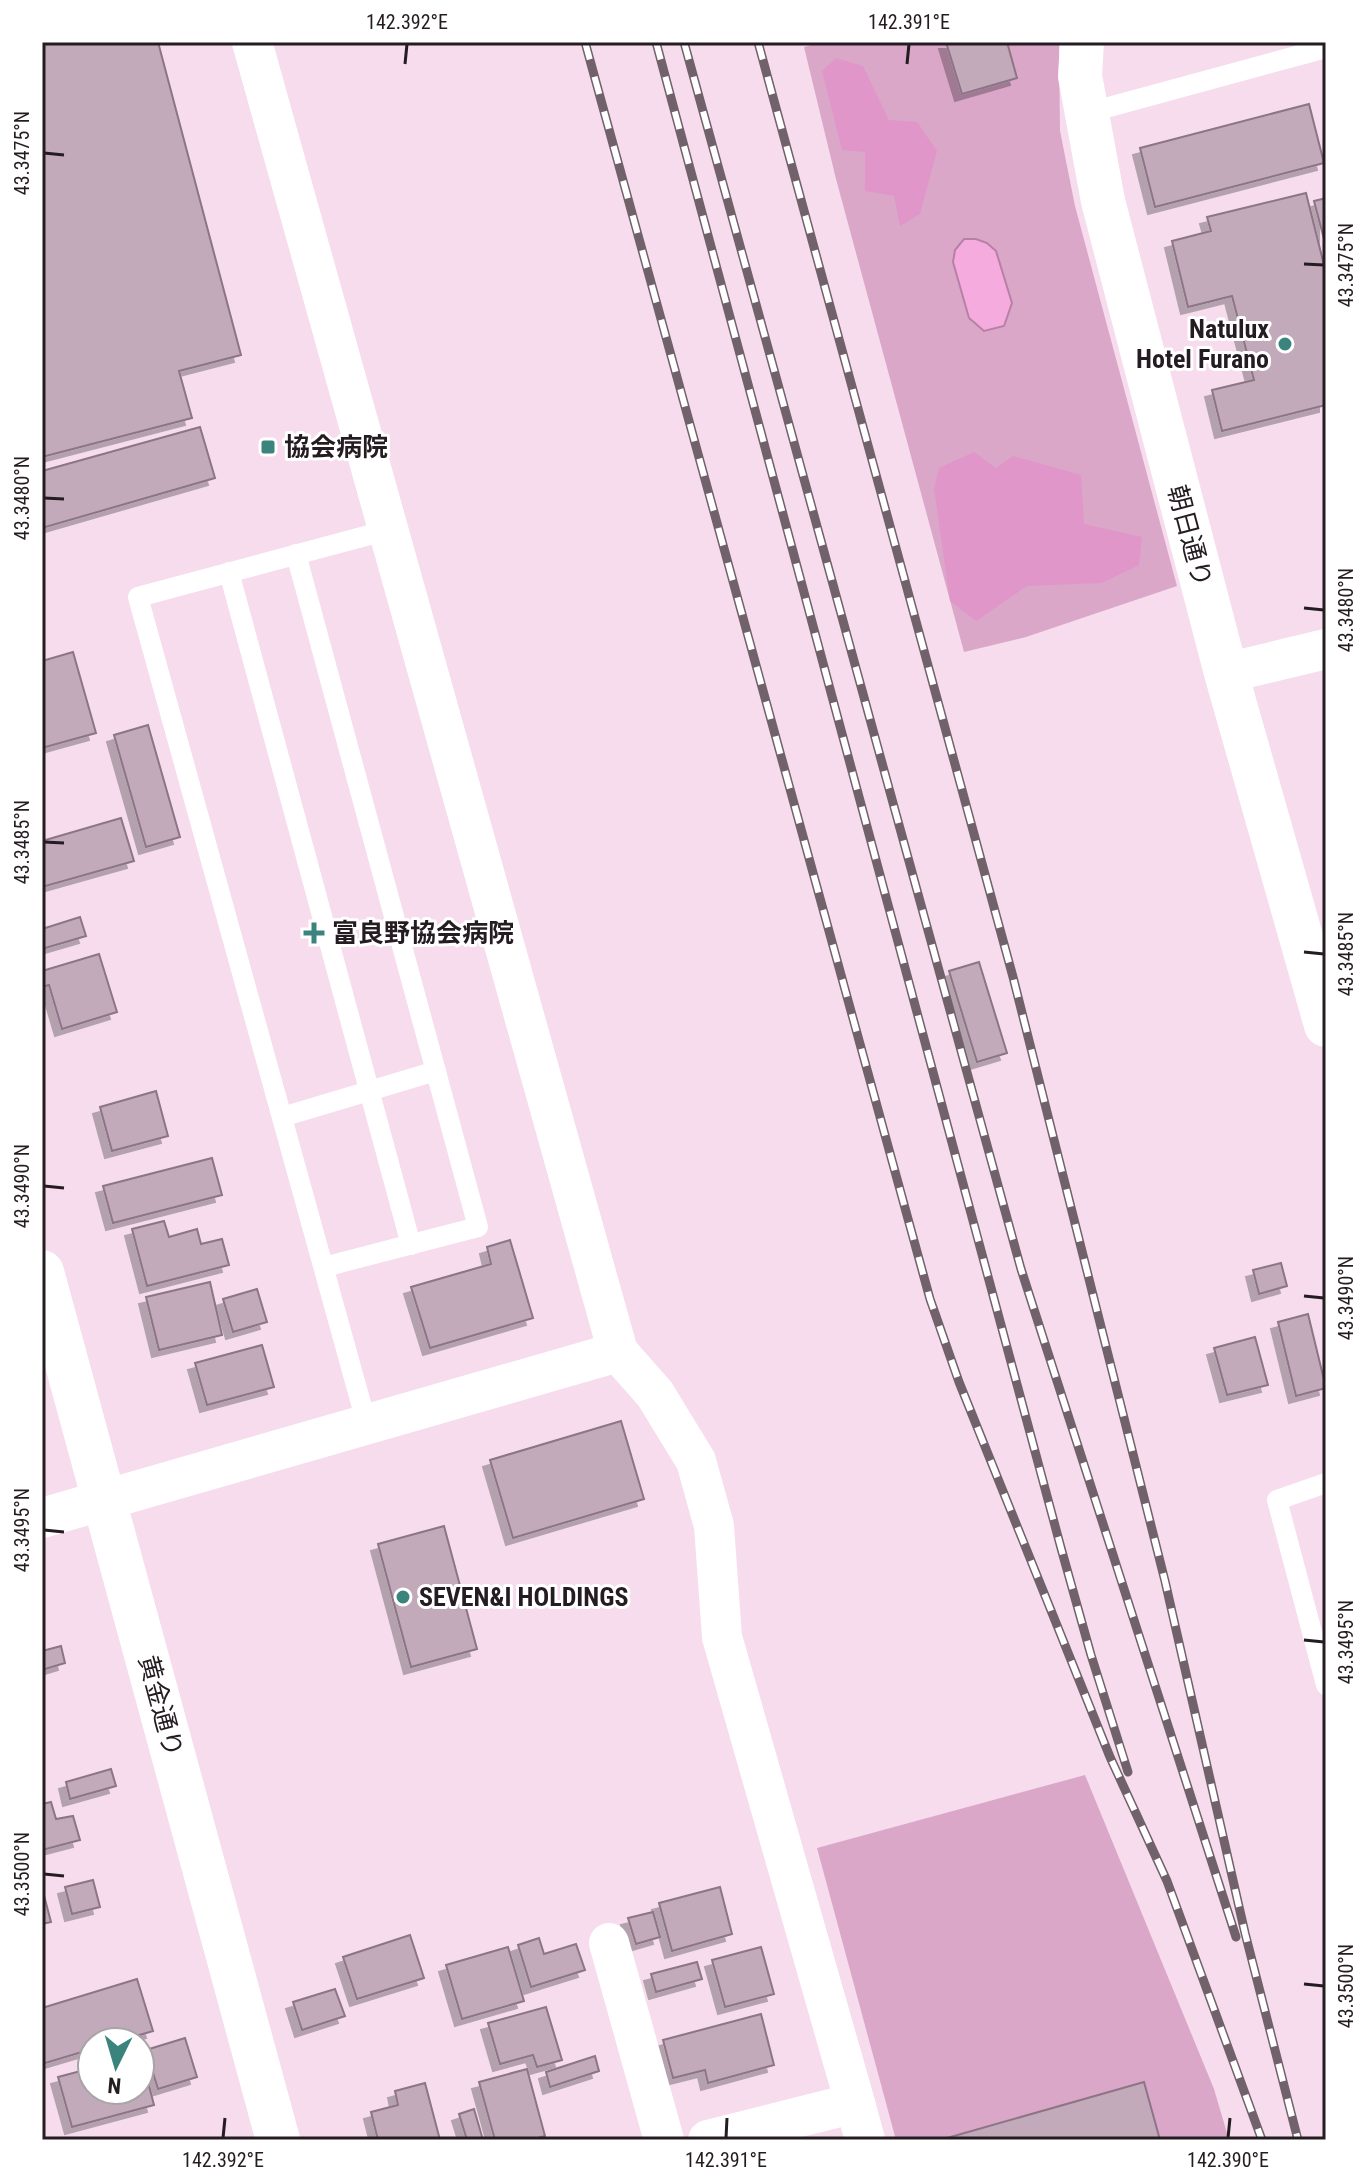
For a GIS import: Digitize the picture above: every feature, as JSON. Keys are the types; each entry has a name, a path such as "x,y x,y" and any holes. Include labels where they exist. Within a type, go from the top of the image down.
{"street":[{"path":"252,42 618,1352 655,1394 696,1461 714,1526 722,1637 860,2121 708,2140"},
{"name":"朝日通り","path":"1082,42 1080,76 1103,201 1226,673 1316,957 1326,1025"},
{"path":"1226,673 1326,649"},
{"name":"黄金通り","path":"42,1272 278,2140"},
{"path":"42,1518 618,1352"},
{"path":"609,1943 664,2140"}],"lane":[{"path":"1087,113 1326,48"},
{"path":"367,1425 138,597 388,530"},
{"path":"296,554 478,1227 324,1267"},
{"path":"229,572 411,1245"},
{"path":"282,1117 436,1071"},
{"path":"1326,1483 1277,1500 1326,1685"}],"shaded area":[{"path":"823,42 1059,42 1060,131 1075,206 1177,586 1026,637 964,652 836,179 804,47"},
{"path":"836,58 863,66 889,120 917,122 937,151 920,214 900,226 894,196 865,191 865,152 842,150 822,71"},
{"path":"964,239 987,243 996,251 1012,303 1004,326 984,331 969,318 953,262 955,250"},
{"path":"974,452 996,468 1013,456 1081,475 1084,524 1142,537 1139,565 1102,583 1027,586 976,621 950,601 934,489 939,468"},
{"path":"1085,1775 1214,2089 1229,2140 896,2140 817,1848"}],"building":[{"path":"42,42 158,42 241,355 179,371 192,418 42,457"},
{"path":"946,42 1007,42 1017,78 962,94"},
{"path":"1309,104 1324,163 1155,207 1140,148"},
{"name":"Natulux Hotel Furano","path":"1306,193 1326,273 1326,405 1222,431 1212,390 1254,380 1232,296 1188,307 1172,241 1211,231 1207,217"},
{"path":"1326,198 1326,239 1324,239 1314,201"},
{"path":"200,427 215,478 42,528 42,471"},
{"path":"73,652 96,733 42,748 42,661"},
{"path":"148,725 180,837 146,847 114,735"},
{"path":"121,818 134,861 42,887 42,841"},
{"path":"80,917 86,936 42,949 42,929"},
{"path":"99,954 117,1012 62,1029 49,985 42,987 42,971"},
{"path":"979,962 1007,1053 977,1062 949,971"},
{"path":"156,1091 168,1136 112,1151 100,1107"},
{"path":"212,1158 222,1195 113,1223 103,1186"},
{"path":"164,1221 169,1237 197,1229 201,1244 222,1239 229,1265 147,1286 132,1229"},
{"path":"510,1240 533,1318 430,1348 411,1287 491,1264 487,1247"},
{"path":"1281,1263 1287,1286 1259,1294 1253,1270"},
{"path":"210,1282 222,1335 159,1350 146,1297"},
{"path":"257,1289 267,1322 233,1332 223,1299"},
{"path":"1308,1314 1326,1388 1296,1396 1278,1322"},
{"path":"1255,1337 1268,1385 1227,1395 1214,1348"},
{"path":"262,1345 274,1387 207,1405 195,1363"},
{"path":"621,1421 644,1499 513,1538 490,1460"},
{"path":"444,1526 477,1649 411,1667 378,1544"},
{"path":"61,1646 65,1663 42,1670 42,1651"},
{"path":"111,1769 116,1786 70,1799 66,1782"},
{"path":"51,1802 56,1819 73,1816 80,1840 42,1850 42,1804"},
{"path":"93,1880 100,1907 72,1914 65,1887"},
{"path":"720,1887 732,1934 672,1951 659,1903"},
{"path":"42,1888 51,1922 42,1924"},
{"path":"653,1912 660,1937 636,1944 628,1918"},
{"path":"410,1935 424,1978 357,1999 343,1957"},
{"path":"539,1938 544,1954 576,1944 585,1970 531,1987 518,1945"},
{"path":"508,1947 524,2001 462,2019 446,1965"},
{"path":"761,1947 774,1994 725,2007 712,1960"},
{"path":"697,1962 702,1979 656,1992 651,1974"},
{"path":"137,1979 151,2026 76,2026 76,2054 42,2064 42,2008"},
{"path":"335,1989 345,2016 302,2030 293,2002"},
{"path":"546,2007 562,2060 537,2067 533,2055 500,2064 488,2023"},
{"path":"761,2014 774,2065 708,2083 705,2070 673,2078 663,2040"},
{"path":"185,2038 197,2077 158,2089 156,2047"},
{"path":"595,2056 599,2071 550,2087 546,2072"},
{"path":"527,2069 545,2136 530,2140 495,2140 479,2082"},
{"path":"76,2072 76,2106 150,2106 72,2127 58,2077"},
{"path":"1144,2082 1160,2140 940,2140"},
{"path":"425,2083 440,2140 378,2140 371,2112 398,2105 395,2091"},
{"path":"474,2109 483,2140 467,2140 459,2114"}],"railway":[{"path":"585,42 930,1299 959,1382 1110,1757 1167,1881 1262,2140"},
{"path":"656,42 1061,1548 1128,1772"},
{"path":"684,42 1021,1269 1236,1937"},
{"path":"758,42 1013,977 1165,1581 1245,1933 1298,2140"}],"place":[{"name":"Natulux Hotel Furano","path":"1285,344"},
{"name":"協会病院","path":"268,447"},
{"name":"富良野協会病院","path":"314,933"},
{"name":"SEVEN&I HOLDINGS","path":"403,1597"}]}
